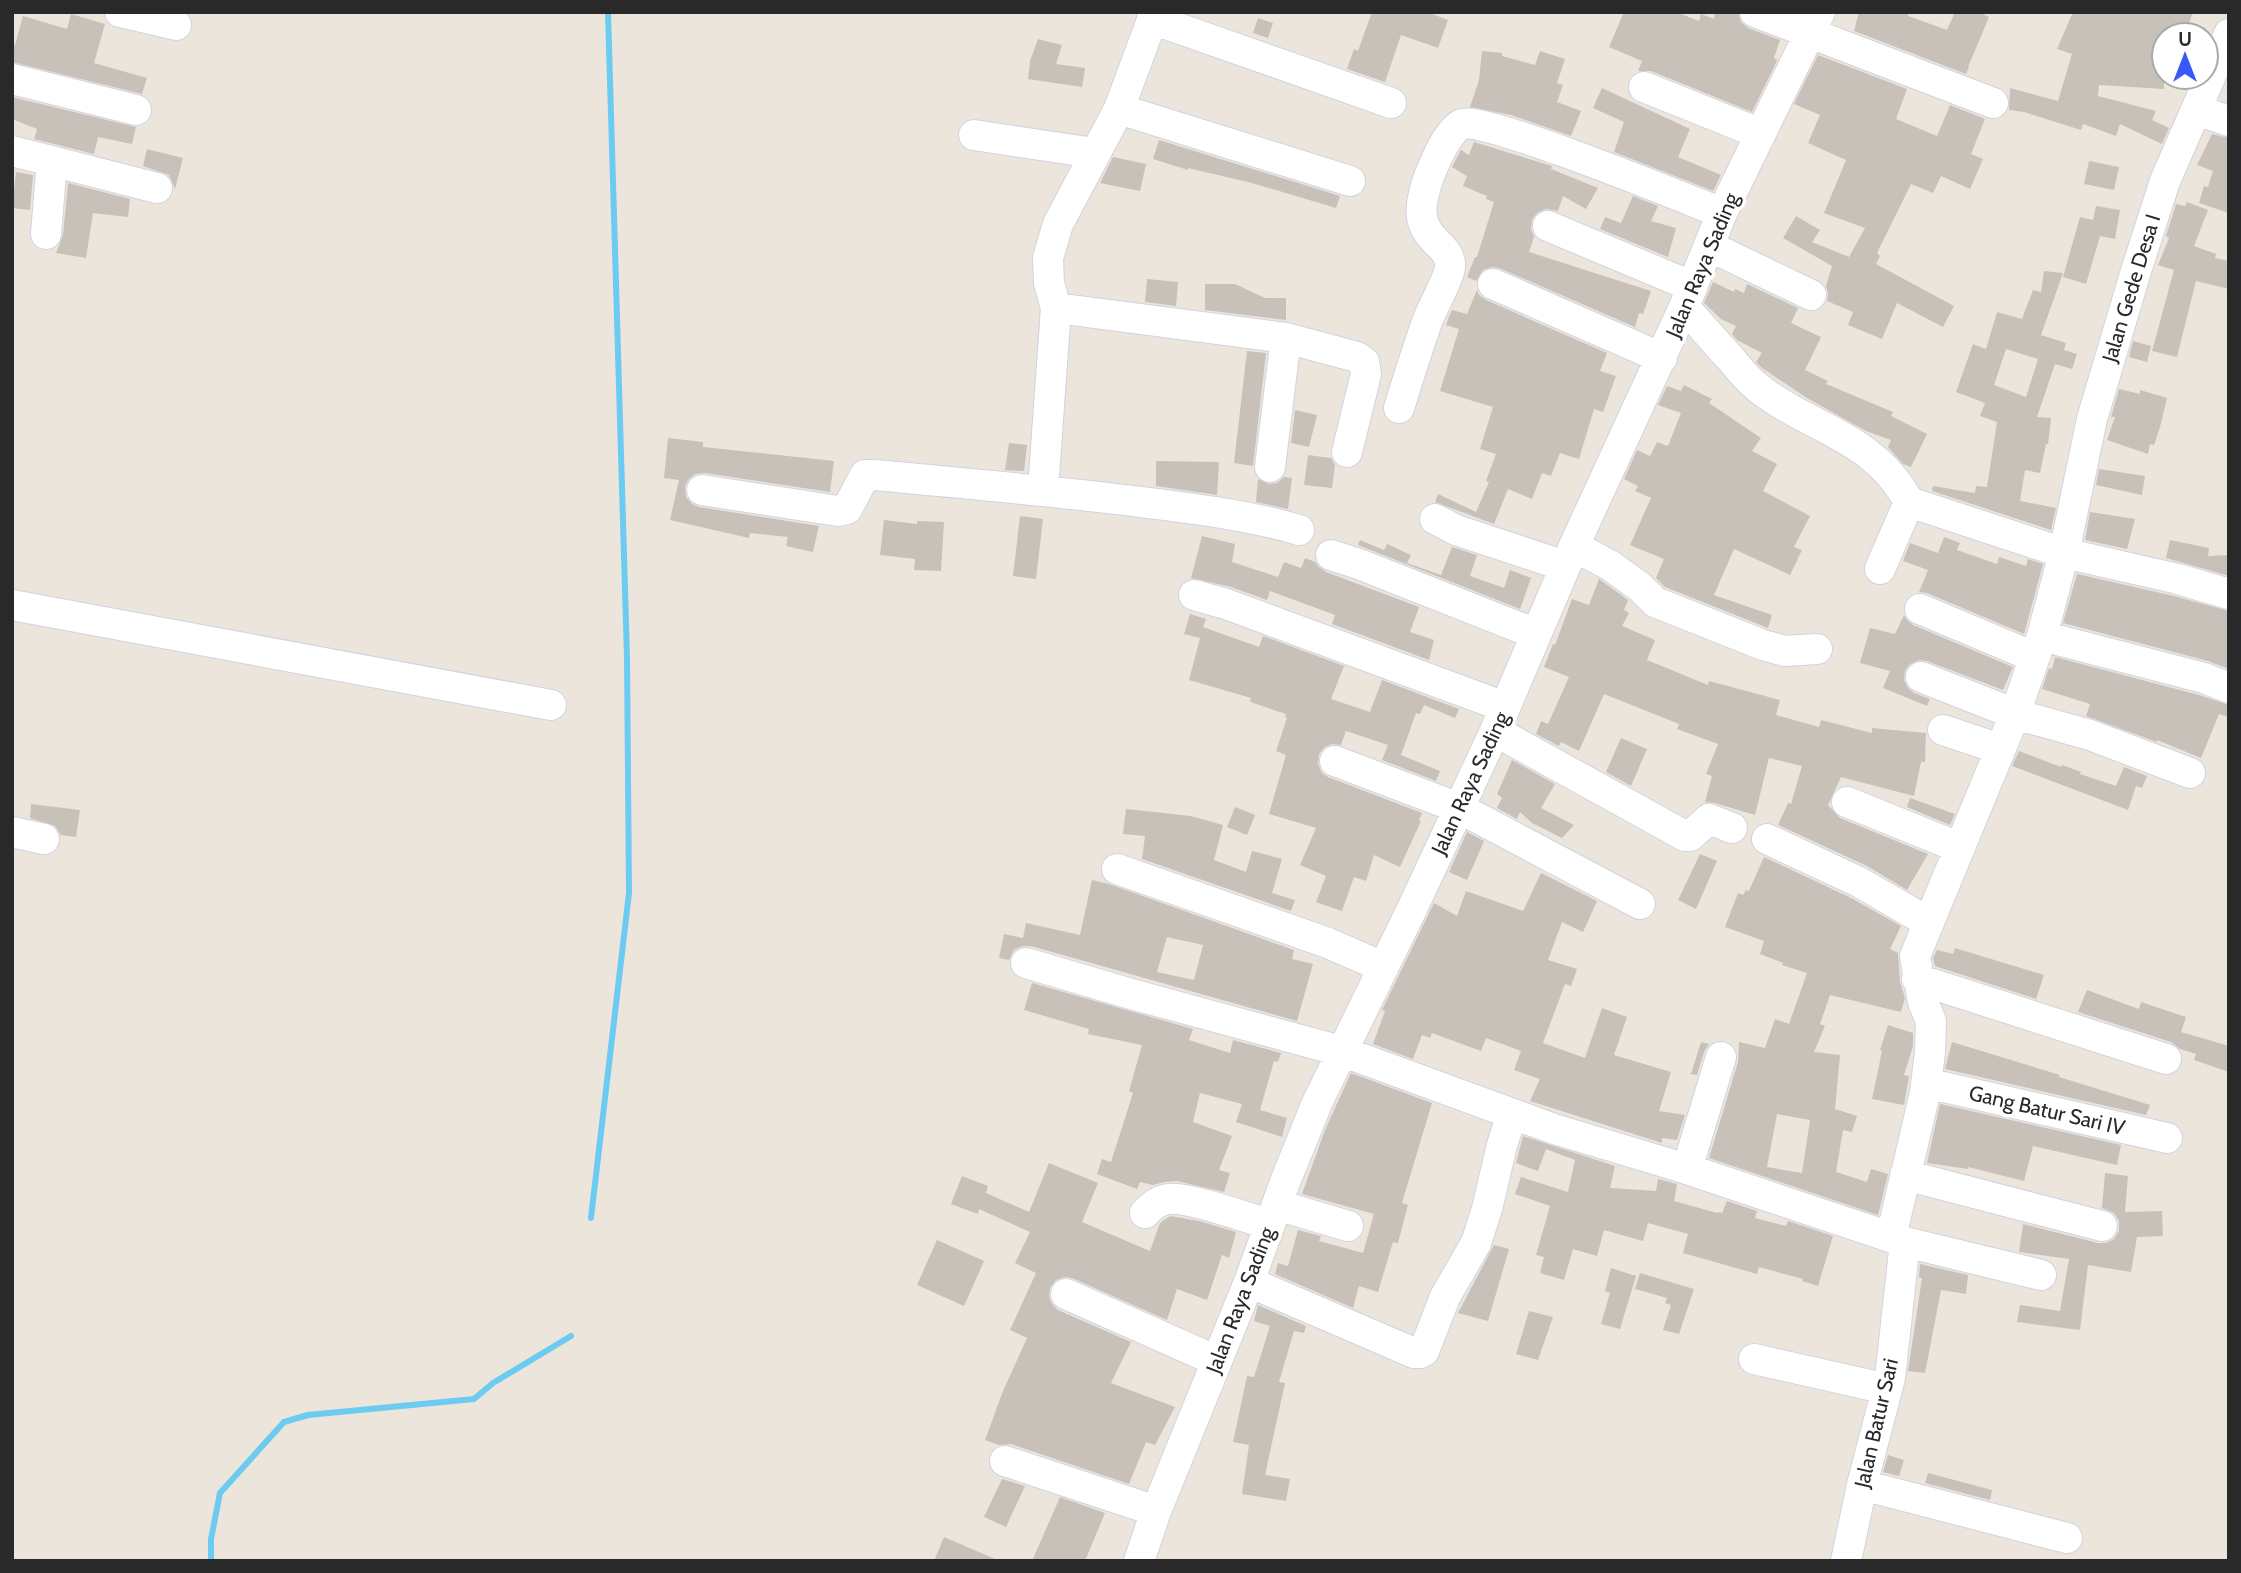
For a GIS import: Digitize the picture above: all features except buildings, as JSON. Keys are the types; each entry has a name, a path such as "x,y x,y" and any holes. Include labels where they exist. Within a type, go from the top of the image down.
{"street":[{"path":"120,12 176,25"},
{"path":"1755,12 1815,22 1993,103"},
{"path":"1043,490 1056,308 1049,283 1048,258 1058,224 1119,109 1154,16 1391,103"},
{"name":"Jalan Raya Sading","path":"1139,1561 1156,1511 1249,1282 1317,1103 1459,808 1569,556 1662,358 1722,213 1815,22"},
{"name":"Jalan Gede Desa I","path":"1917,979 1915,956 2015,714 2038,647 2064,553 2092,419 2165,181 2229,34"},
{"path":"12,79 136,110"},
{"path":"1644,87 1761,134"},
{"path":"1119,109 1350,181"},
{"path":"2197,110 2229,121"},
{"path":"1399,408 1426,324 1450,267 1448,254 1426,232 1421,220 1424,192 1450,135 1461,124 1471,122 1526,138 1722,213"},
{"path":"974,135 1094,153"},
{"path":"12,151 157,188"},
{"path":"46,234 52,161"},
{"path":"1548,226 1688,296 1754,385 1782,406 1851,442 1879,461 1900,485 1909,502 2064,553 2178,579 2229,594"},
{"path":"1709,246 1811,295"},
{"path":"1493,284 1662,358"},
{"path":"1056,308 1286,338 1357,357 1364,362 1367,374 1347,453"},
{"path":"1270,467 1286,338"},
{"path":"702,490 838,511 847,509 865,475 1043,490 1205,511 1272,522 1299,530"},
{"path":"1880,569 1909,502"},
{"path":"1435,519 1456,530 1611,566 1640,587 1655,602 1763,645 1786,651 1816,649"},
{"path":"1331,555 1536,634"},
{"path":"1194,595 1226,604 1500,719 1685,836 1690,836 1709,819 1732,828"},
{"path":"12,605 551,705"},
{"path":"1920,609 2038,647 2204,678 2229,688"},
{"path":"1921,677 2015,714 2090,735 2190,774"},
{"path":"1943,730 2000,749"},
{"path":"1335,761 1459,808 1640,904"},
{"path":"1846,802 1958,847"},
{"path":"12,832 44,839"},
{"path":"1768,839 1859,882 1928,922"},
{"path":"1117,869 1328,943 1383,967"},
{"path":"1026,963 1341,1051 1554,1129 1687,1169 1898,1239 2041,1275"},
{"path":"1917,979 2166,1059"},
{"name":"Jalan Batur Sari","path":"1852,1559 1862,1485 1887,1389 1905,1175 1926,1083 1931,1021 1917,979"},
{"path":"1687,1169 1721,1057"},
{"name":"Gang Batur Sari IV","path":"1926,1083 2167,1138"},
{"path":"1249,1282 1414,1353 1424,1351 1445,1297 1476,1243 1512,1114"},
{"path":"1905,1175 2102,1226"},
{"path":"1145,1213 1154,1203 1171,1198 1214,1208 1348,1226"},
{"path":"1066,1294 1217,1361"},
{"path":"1754,1359 1887,1389"},
{"path":"1005,1461 1156,1511"},
{"path":"1862,1485 2067,1538"}],"waterway":[{"path":"591,1218 629,893 627,657 608,12"},
{"path":"211,1561 211,1539 220,1493 284,1422 308,1415 474,1399 493,1383 571,1336"}]}
